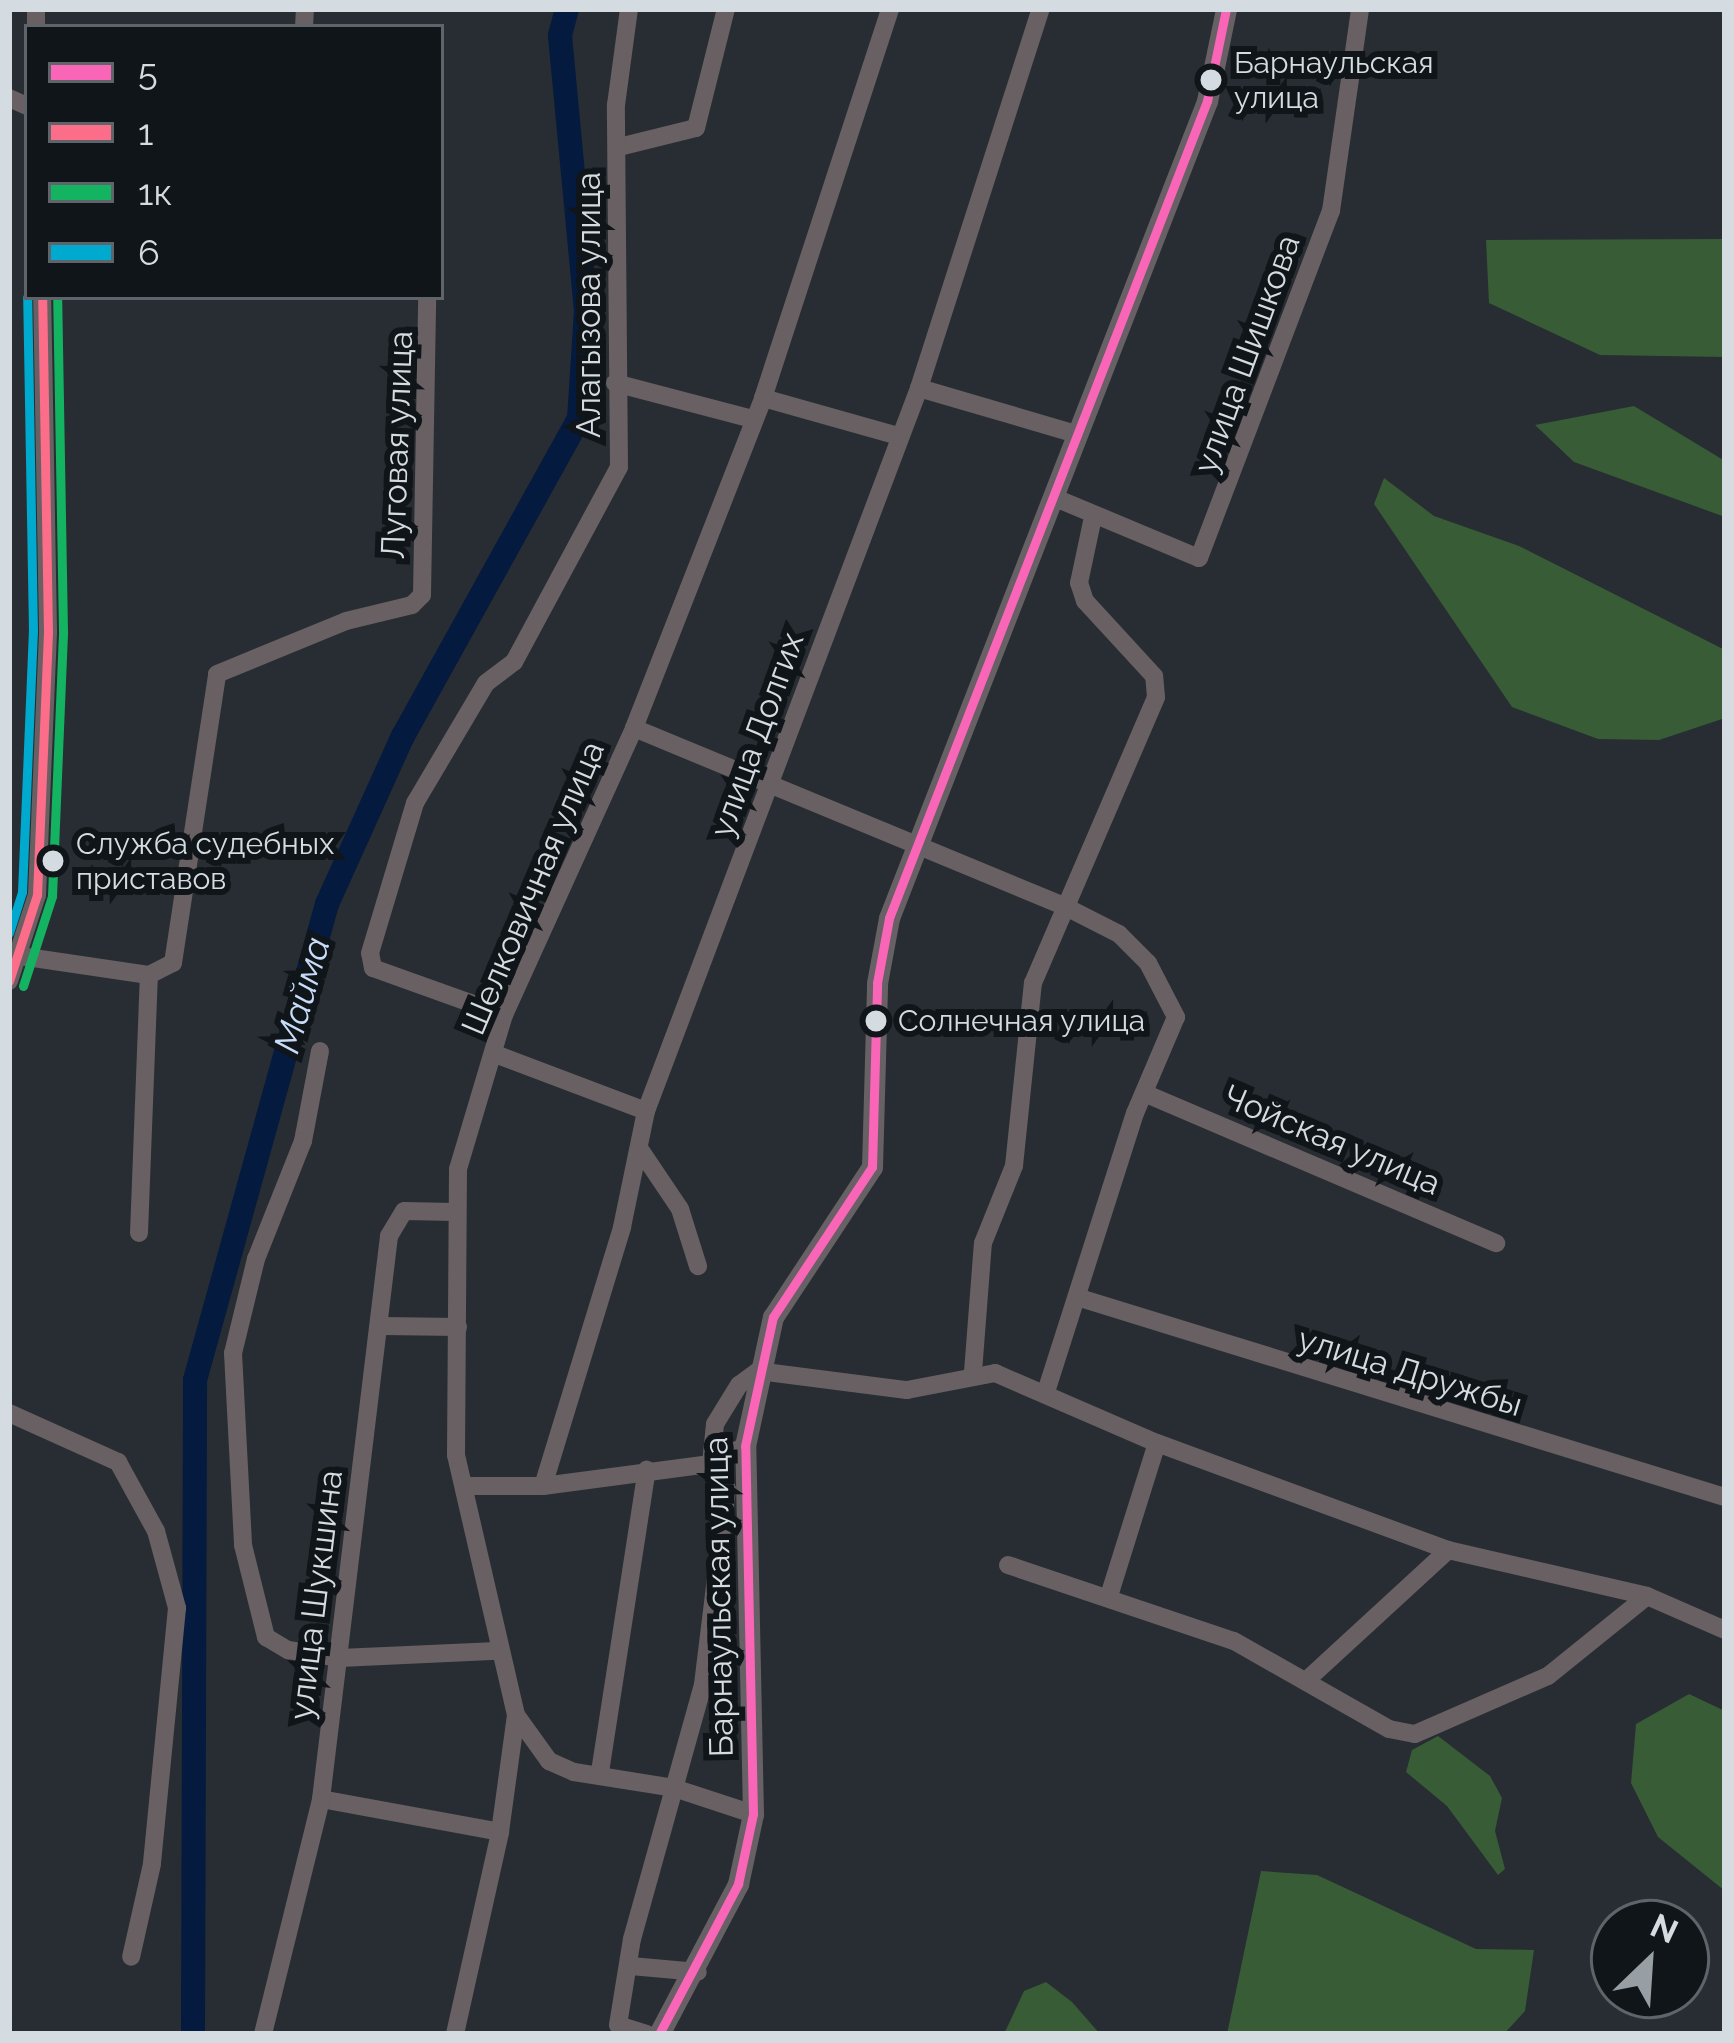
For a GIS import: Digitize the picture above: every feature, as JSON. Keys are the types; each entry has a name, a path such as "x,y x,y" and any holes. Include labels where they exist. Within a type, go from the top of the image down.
{"main road":[{"name":"Барнаульская улица","path":"659,2034 698,1972 737,1883 753,1814 745,1446 773,1317 872,1167 877,983 915,841 1207,101 1226,9"}],"street":[{"name":"Алагызова улица","path":"504,1016 374,968 370,952 415,803 486,683 514,662 620,467 616,105 629,9"},
{"path":"619,147 696,128 726,9"},
{"name":"Шелковичная улица","path":"454,2034 500,1832 516,1715 496,1651 456,1455 458,1169 504,1016 634,728 763,398 890,9"},
{"name":"улица Долгих","path":"543,1486 640,1151 646,1111 919,388 1041,9"},
{"name":"улица Шишкова","path":"1053,497 1189,558 1199,558 1211,538 1331,211 1360,9"},
{"path":"9,981 37,896 48,632 41,300"},
{"name":"Луговая улица","path":"148,975 173,963 217,674 346,621 412,605 422,595 428,300"},
{"path":"616,382 752,419"},
{"path":"919,388 1076,434"},
{"path":"763,398 898,436"},
{"path":"973,1372 983,1243 1014,1166 1033,982 1062,904 1156,697 1154,676 1085,601 1079,583 1093,517"},
{"path":"634,728 1062,904 1119,934 1148,963 1177,1017 1144,1094 1047,1389"},
{"path":"20,956 148,975 139,1233"},
{"path":"320,1051 303,1141 256,1258 233,1353 243,1545 266,1637 288,1650 340,1658 496,1651"},
{"path":"495,1054 646,1111"},
{"name":"Чойская улица","path":"1144,1094 1496,1244"},
{"path":"640,1151 680,1209 698,1266"},
{"name":"улица Шукшина","path":"263,2034 321,1798 397,1219 404,1211 455,1212"},
{"name":"улица Дружбы","path":"1080,1298 1725,1497"},
{"path":"382,1326 458,1327"},
{"path":"647,2034 616,2030 703,1684 727,1490 712,1464 715,1424 739,1384 758,1371 907,1390 973,1372 1047,1389 1157,1443 1448,1550 1647,1596 1725,1630"},
{"path":"9,1413 118,1462 156,1531 177,1608 152,1864 131,1957"},
{"path":"1109,1596 1157,1443"},
{"path":"465,1486 543,1486 712,1464 745,1446"},
{"path":"600,1772 647,1470"},
{"path":"1310,1678 1448,1550"},
{"path":"1008,1565 1109,1596 1310,1678 1389,1729 1415,1734 1548,1676 1647,1596"},
{"path":"516,1715 549,1761 674,1788 753,1814"},
{"path":"321,1798 500,1832"},
{"path":"631,1966 698,1972"}],"green space":[{"path":"1725,239 1725,357 1600,355 1489,303 1486,240"},
{"path":"1634,406 1725,461 1725,517 1574,462 1535,425"},
{"path":"1384,478 1434,516 1519,546 1725,650 1725,718 1659,740 1598,739 1512,707 1374,504"},
{"path":"1689,1694 1725,1711 1725,1891 1658,1837 1631,1783 1636,1724"},
{"path":"1438,1736 1490,1776 1502,1798 1495,1831 1505,1869 1498,1875 1447,1806 1406,1772 1412,1750"},
{"path":"1261,1871 1317,1875 1476,1949 1534,1950 1525,2011 1504,2034 1227,2034"},
{"path":"1046,1982 1072,2002 1100,2034 1004,2034 1024,1991"}],"waterway":[{"name":"Майма","path":"193,2034 195,1380 327,904 403,736 579,419 586,311 560,35 567,9"}],"transit line":[{"name":"5","path":"659,2034 738,1884 753,1814 745,1446 773,1317 872,1167 877,983 889,918 1207,101 1226,9"},
{"name":"6","path":"9,933 22,892 33,631 27,300"},
{"name":"1","path":"9,981 37,895 48,631 42,300"},
{"name":"1к","path":"23,986 52,896 63,631 57,300"}],"place":[{"name":"Барнаульская улица","path":"1211,80"},
{"name":"Служба судебных приставов","path":"53,861"},
{"name":"Солнечная улица","path":"876,1021"}]}
